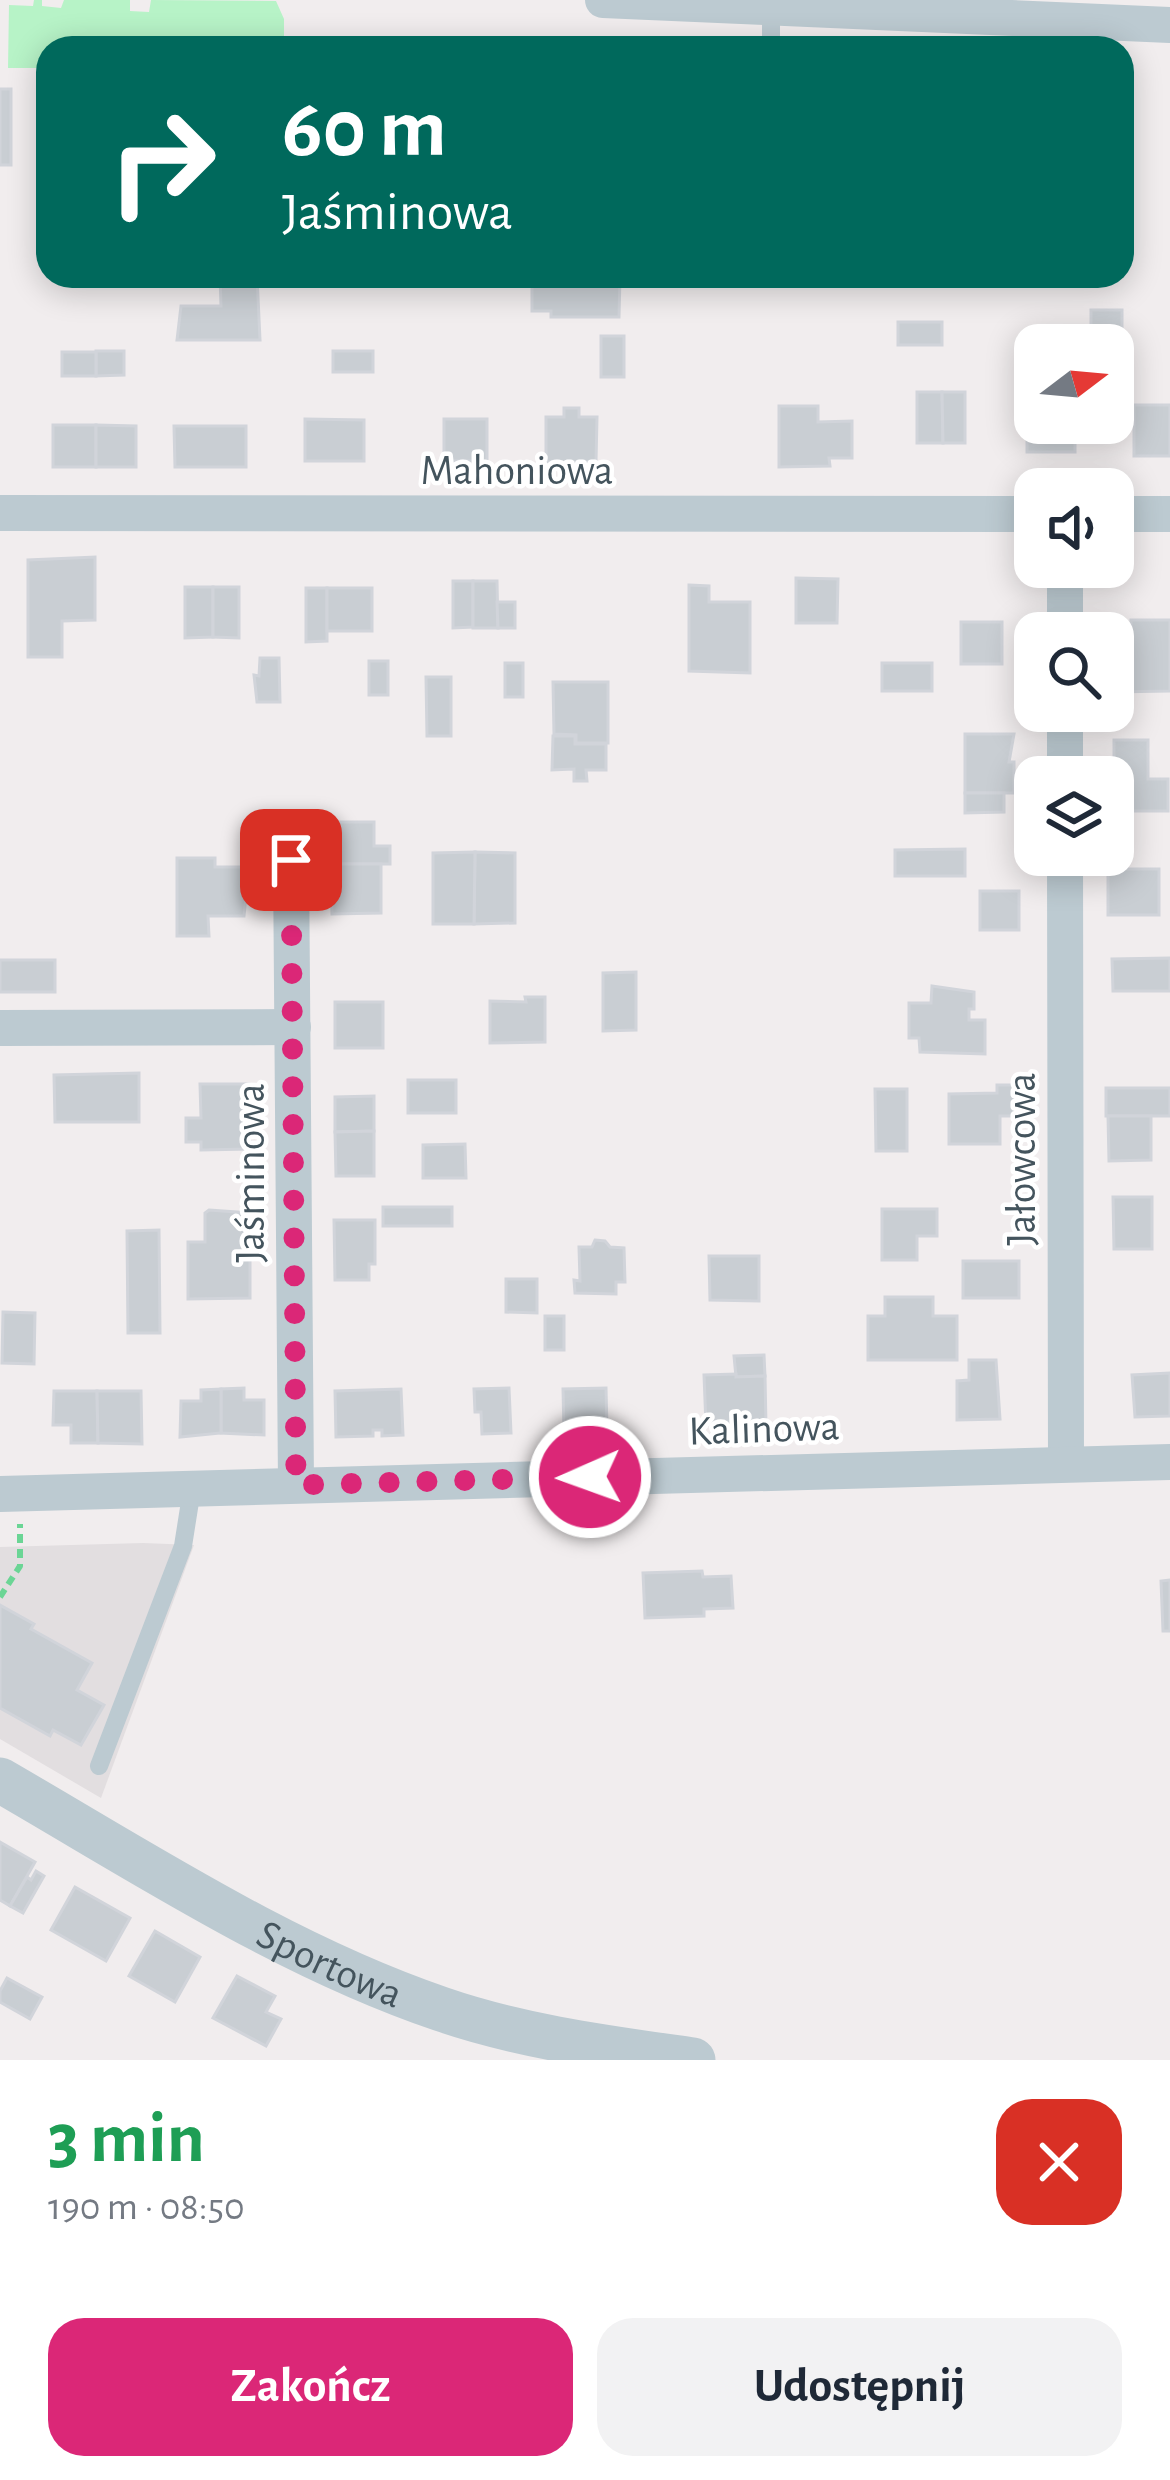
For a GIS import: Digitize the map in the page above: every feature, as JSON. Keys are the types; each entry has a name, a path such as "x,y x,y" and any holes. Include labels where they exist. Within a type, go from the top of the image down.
{"street":[{"path":"603,0 771,8 808,5 1170,25"},
{"name":"Mahoniowa","path":"0,513 1014,514"},
{"path":"1134,514 1170,514"},
{"name":"Jaśminowa","path":"291,860 296,1485"},
{"name":"Jałowcowa","path":"1065,876 1066,1463"},
{"path":"0,1028 293,1027"},
{"name":"Kalinowa","path":"10,1501 296,1485 1170,1462"},
{"name":"Sportowa","path":"0,1780 316,1957 440,2009 513,2030 694,2060"}],"lane":[{"path":"771,8 771,36"},
{"path":"99,1766 183,1546 192,1489"}],"path":[{"path":"0,1597 20,1566 10,1501"}],"shaded area":[{"path":"194,1545 101,1798 0,1739 0,1547"}],"green space":[{"path":"34,0 61,8 64,0 130,0 130,11 149,12 151,0 276,1 284,19 284,36 36,36 36,68 8,68 9,5 33,6"}],"building":[{"path":"0,89 11,89 11,165 0,165"},
{"path":"220,288 258,288 260,340 177,340 181,306 221,306"},
{"path":"532,288 620,288 619,317 551,317 551,311 532,311"},
{"path":"1091,310 1122,310 1122,324 1091,324"},
{"path":"898,322 942,322 942,345 898,345"},
{"path":"601,336 624,336 624,377 601,377"},
{"path":"96,351 124,351 124,375 96,376"},
{"path":"333,351 373,351 373,372 333,372"},
{"path":"62,352 96,352 96,376 62,376"},
{"path":"917,392 942,392 943,443 917,443"},
{"path":"942,392 965,392 965,443 943,443"},
{"path":"1134,405 1170,405 1170,456 1134,456"},
{"path":"779,406 818,406 818,422 852,421 852,458 829,458 830,466 779,467"},
{"path":"564,408 579,408 579,417 597,417 596,462 546,462 546,417 564,417"},
{"path":"305,419 364,420 364,461 305,461"},
{"path":"444,419 487,419 487,461 444,461"},
{"path":"53,425 96,425 96,467 53,467"},
{"path":"96,425 136,426 136,467 96,467"},
{"path":"174,426 246,426 246,467 175,467"},
{"path":"1027,444 1075,444 1075,452 1027,452"},
{"path":"95,557 95,620 62,621 62,657 28,657 28,560"},
{"path":"796,578 838,579 837,623 796,623"},
{"path":"453,581 473,581 473,627 453,628"},
{"path":"473,581 497,581 498,628 473,628"},
{"path":"689,585 709,586 709,602 750,602 750,673 689,671"},
{"path":"185,587 213,587 213,637 185,638"},
{"path":"213,587 239,587 239,638 213,637"},
{"path":"306,588 327,588 327,641 306,642"},
{"path":"327,588 372,588 372,631 327,631"},
{"path":"497,602 515,602 515,628 498,628"},
{"path":"1134,620 1170,620 1170,691 1134,692"},
{"path":"961,622 1002,622 1002,664 961,664"},
{"path":"260,658 279,658 280,702 257,702 254,675 259,676"},
{"path":"369,661 388,661 388,695 369,695"},
{"path":"505,663 523,663 523,697 505,697"},
{"path":"882,663 932,663 932,691 882,691"},
{"path":"426,677 451,677 451,736 427,736"},
{"path":"553,682 608,682 608,743 576,743 576,735 554,734"},
{"path":"965,734 1014,734 1009,762 1014,762 1014,793 965,793"},
{"path":"553,736 575,736 575,744 606,744 606,770 586,770 587,781 574,781 574,769 552,770"},
{"path":"1114,740 1148,740 1148,779 1168,779 1168,811 1134,811 1134,756 1114,756"},
{"path":"965,793 1004,793 1004,812 965,813"},
{"path":"318,822 374,822 374,846 390,846 390,864 331,864 332,848 318,848"},
{"path":"965,849 965,876 895,876 895,850"},
{"path":"475,852 515,853 515,923 474,924"},
{"path":"475,852 474,924 433,924 433,853"},
{"path":"177,858 215,858 215,867 244,867 244,916 208,916 209,936 177,936"},
{"path":"331,864 381,864 381,913 332,914"},
{"path":"1159,869 1159,915 1108,915 1108,876"},
{"path":"980,891 1019,891 1019,930 980,930"},
{"path":"1170,958 1170,991 1113,991 1112,959"},
{"path":"0,960 55,960 55,992 0,992"},
{"path":"636,972 636,1030 603,1031 603,973"},
{"path":"932,986 974,992 969,1020 985,1020 985,1054 920,1052 919,1038 909,1038 909,1003 931,1003"},
{"path":"525,997 545,997 545,1042 490,1043 490,1001 526,1002"},
{"path":"335,1002 383,1002 383,1048 335,1048"},
{"path":"139,1073 139,1122 55,1122 54,1075"},
{"path":"408,1080 456,1080 456,1113 408,1113"},
{"path":"200,1084 249,1084 250,1149 201,1150 201,1142 186,1142 186,1118 201,1118"},
{"path":"997,1085 1016,1085 1016,1116 1000,1116 1000,1144 949,1144 949,1094 997,1093"},
{"path":"1106,1088 1170,1088 1170,1116 1106,1116"},
{"path":"875,1089 907,1089 907,1151 876,1151"},
{"path":"374,1096 374,1131 335,1132 335,1097"},
{"path":"1108,1116 1151,1116 1151,1160 1109,1161"},
{"path":"374,1131 374,1176 336,1176 335,1132"},
{"path":"465,1144 466,1178 423,1178 423,1145"},
{"path":"1113,1197 1152,1197 1152,1249 1114,1249"},
{"path":"383,1207 452,1207 452,1226 383,1226"},
{"path":"882,1209 937,1209 937,1236 917,1236 917,1260 882,1260"},
{"path":"209,1210 250,1213 256,1244 246,1244 250,1298 188,1299 188,1242 205,1242"},
{"path":"334,1220 375,1220 375,1264 369,1264 369,1280 335,1280"},
{"path":"159,1230 160,1333 128,1333 127,1231"},
{"path":"595,1240 624,1248 625,1282 616,1282 616,1294 575,1293 574,1280 580,1281 579,1247 592,1247"},
{"path":"709,1256 759,1256 759,1301 710,1300"},
{"path":"963,1261 1019,1261 1019,1298 963,1298"},
{"path":"506,1279 537,1279 537,1313 506,1312"},
{"path":"885,1297 933,1297 933,1316 957,1316 957,1360 868,1360 868,1316 885,1316"},
{"path":"3,1312 35,1313 34,1364 2,1363"},
{"path":"545,1316 564,1316 564,1350 545,1350"},
{"path":"764,1355 765,1376 736,1377 734,1356"},
{"path":"969,1360 996,1360 1000,1419 957,1420 957,1381 969,1380"},
{"path":"1170,1373 1170,1416 1135,1417 1132,1375"},
{"path":"704,1375 765,1376 766,1426 706,1425"},
{"path":"244,1388 244,1400 264,1400 264,1435 221,1433 221,1389"},
{"path":"509,1388 511,1433 482,1434 474,1389"},
{"path":"606,1388 607,1430 564,1431 563,1389"},
{"path":"221,1389 221,1433 180,1437 181,1401 201,1401 201,1390"},
{"path":"401,1389 403,1435 382,1436 382,1430 373,1430 373,1436 336,1437 335,1391"},
{"path":"54,1391 97,1391 98,1443 71,1443 71,1425 53,1425"},
{"path":"97,1391 141,1391 142,1444 98,1443"},
{"path":"702,1571 703,1577 731,1576 733,1608 704,1609 704,1616 645,1618 643,1573"},
{"path":"1170,1580 1170,1631 1163,1631 1161,1581"},
{"path":"0,1605 34,1624 31,1629 92,1663 77,1690 104,1705 81,1745 53,1730 50,1736 0,1708"},
{"path":"0,1842 35,1862 10,1906 0,1900"},
{"path":"36,1871 44,1876 23,1913 10,1906 27,1877 31,1880"},
{"path":"75,1887 130,1918 106,1961 51,1930"},
{"path":"155,1931 200,1957 175,2002 129,1976"},
{"path":"237,1976 275,1996 266,2012 281,2019 266,2046 213,2018"},
{"path":"7,1978 42,1997 30,2019 0,2002"}],"route":[{"path":"291,860 296,1485 590,1477"}]}
